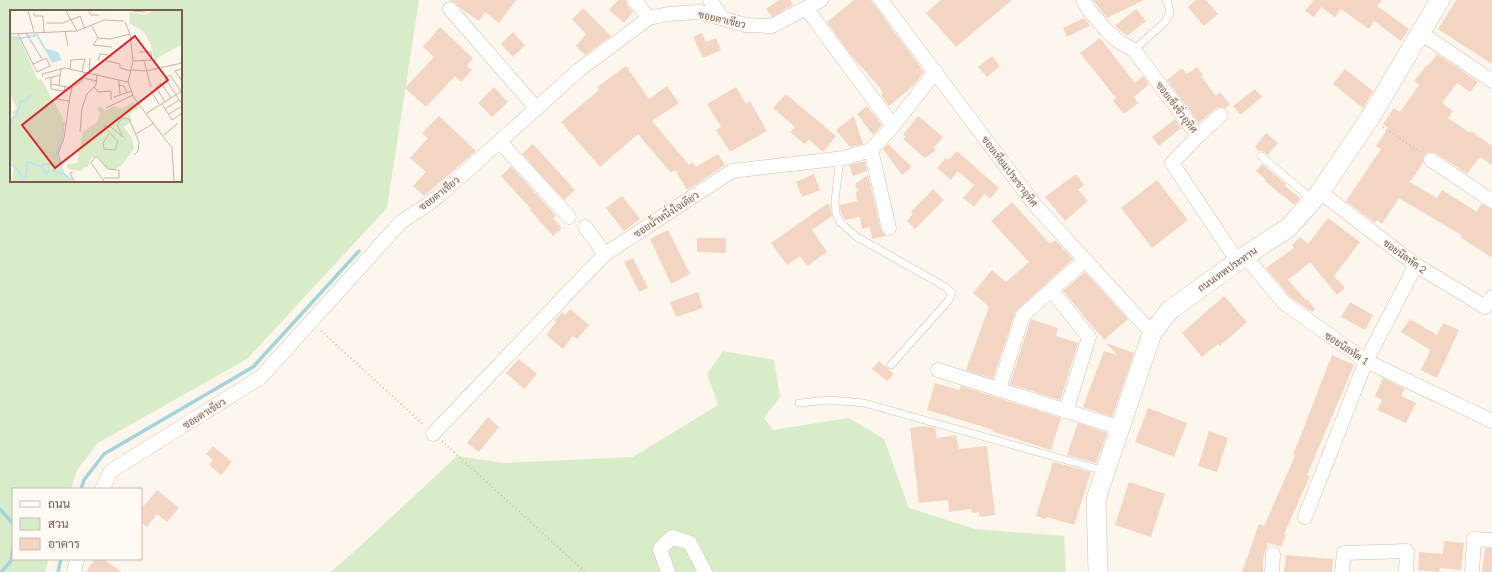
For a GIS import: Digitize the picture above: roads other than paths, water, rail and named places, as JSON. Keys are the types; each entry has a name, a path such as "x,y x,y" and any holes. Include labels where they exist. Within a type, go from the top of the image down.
{"street":[{"path":"634,0 649,18"},
{"path":"710,0 722,18"},
{"name":"ซอยตาเขียว","path":"102,488 111,470 261,377 400,222 441,194 579,70 649,18 668,14 700,12 746,25 772,26 821,0"},
{"name":"ซอยเซ็งซิ่วอุทิศ","path":"1083,0 1089,10 1107,31 1118,41 1134,50 1198,136 1172,163 1241,259"},
{"name":"ถนนเทพประทาน","path":"1098,572 1096,499 1152,333 1170,310 1241,259 1288,228 1316,196 1370,118 1440,0"},
{"name":"ซอยเทียมประชาอุทิศ","path":"884,1 1035,205 1152,333"},
{"path":"806,8 893,126"},
{"path":"450,9 537,109"},
{"path":"1421,32 1492,80"},
{"path":"889,228 871,150 893,126 936,71"},
{"path":"1198,136 1220,115"},
{"path":"500,142 569,216"},
{"name":"ซอยน้ำหนึ่งใจเดียว","path":"433,434 605,254 732,171 840,158 871,150"},
{"path":"1431,160 1492,201"},
{"name":"ซอยนิลหัต 2","path":"1316,196 1416,266 1485,307 1492,297"},
{"path":"585,227 605,254"},
{"name":"ซอยนิลหัต 1","path":"1241,259 1284,303 1366,362 1492,421"},
{"path":"999,389 1024,315 1085,260"},
{"path":"1305,517 1366,362 1416,266"},
{"path":"1051,290 1089,337 1066,411"},
{"path":"938,370 1120,428"},
{"path":"668,572 660,549 672,537 690,543 705,572"},
{"path":"1472,572 1474,539 1492,540"},
{"path":"1342,572 1344,553 1407,551 1406,572"},
{"path":"1272,572 1273,554"},
{"path":"74,572 77,560"}],"lane":[{"path":"1134,50 1165,22 1170,14 1166,0"},
{"path":"1261,156 1316,196"},
{"path":"840,158 835,201 836,214 840,222 857,237 944,286 952,293 948,300 891,365"},
{"path":"799,403 829,400 864,403 1106,471"}],"waterway":[{"path":"81,488 84,480 104,454 253,367 359,251"},
{"path":"0,509 12,523"},
{"path":"1,572 11,561 12,554"},
{"path":"58,572 61,560"}]}
